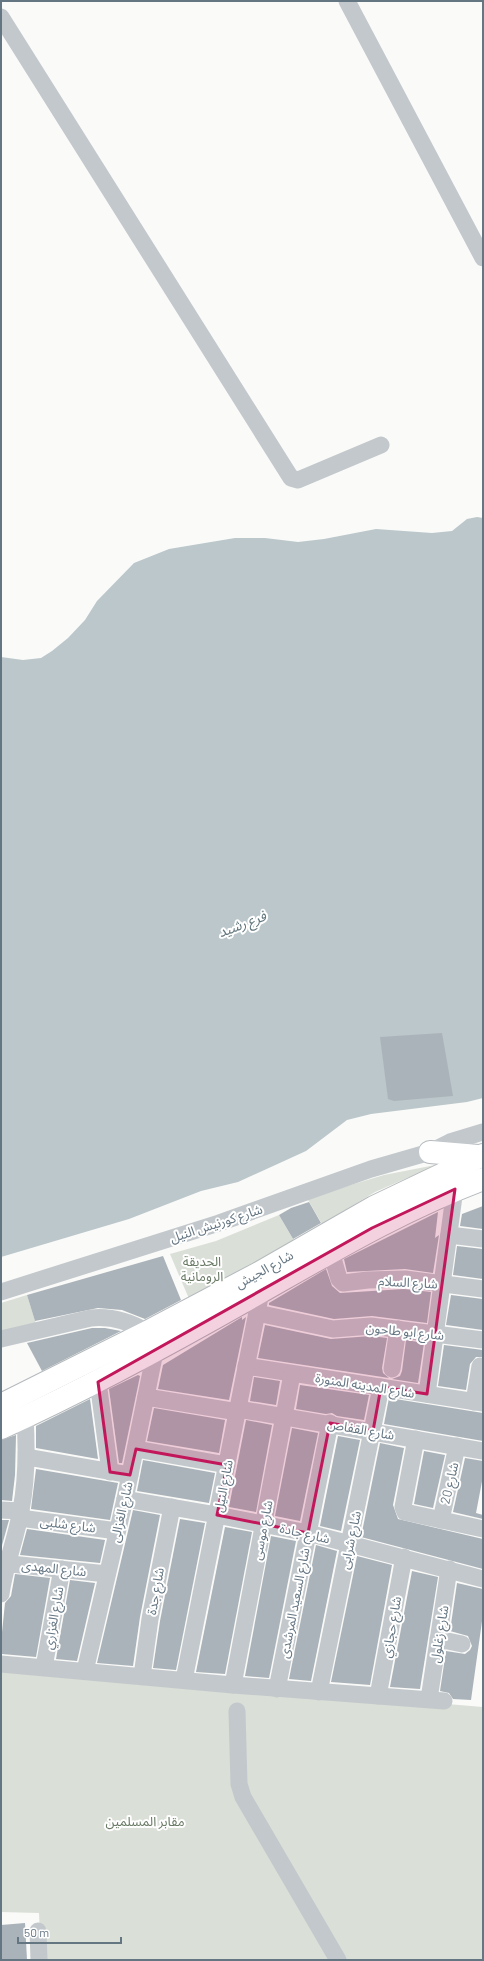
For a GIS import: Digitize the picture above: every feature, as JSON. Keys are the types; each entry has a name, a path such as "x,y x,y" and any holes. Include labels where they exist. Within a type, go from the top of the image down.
{"main road":[{"path":"430,1152 481,1155"},
{"name":"شارع الجيش","path":"1,1428 98,1382 151,1342 259,1273 374,1207 481,1155"},
{"name":"شارع الجيش","path":"1,1405 151,1342 261,1292 393,1218 455,1189 483,1179"}],"street":[{"path":"347,1 483,258"},
{"path":"1,17 291,478 298,480 381,445"},
{"name":"شارع كورنيش النيل","path":"1,1292 219,1223 371,1169 430,1152 450,1142 483,1132"},
{"path":"427,1394 455,1189"},
{"path":"449,1235 483,1239"},
{"name":"شارع السلام","path":"331,1252 339,1279 343,1283 386,1279 483,1288"},
{"name":"شارع النيل","path":"184,1680 261,1292"},
{"name":"شارع ابو طاحون","path":"257,1313 333,1329 363,1325 483,1340"},
{"path":"1,1339 91,1318 103,1317 126,1321 151,1342"},
{"path":"392,1369 398,1329"},
{"name":"شارع الغزالى","path":"85,1671 136,1449 146,1397 151,1342"},
{"name":"شارع المدينه المنورة","path":"246,1366 479,1403"},
{"path":"479,1403 480,1366"},
{"name":"شارع موسى","path":"233,1686 292,1374"},
{"path":"98,1382 110,1472"},
{"name":"شارع شرابى","path":"319,1692 381,1387"},
{"name":"شارع القفاص","path":"146,1397 330,1423 483,1450"},
{"path":"1,1594 4,1563 20,1514 27,1457 25,1417"},
{"name":"شارع السعيد المرشدى","path":"277,1689 330,1423"},
{"path":"416,1438 403,1510 408,1513 483,1529"},
{"name":"شارع 20","path":"441,1520 457,1446"},
{"path":"136,1449 227,1465"},
{"path":"27,1457 130,1475"},
{"name":"شارع جادة","path":"125,1500 263,1523 349,1543 483,1579"},
{"name":"شارع جدة","path":"142,1676 150,1619 172,1507"},
{"name":"شارع شلبى","path":"1,1510 117,1531"},
{"name":"شارع حجازي","path":"378,1696 404,1557"},
{"name":"شارع المهدى","path":"4,1563 107,1574"},
{"name":"شارع الغزاري","path":"44,1667 62,1569"},
{"name":"شارع زغلول","path":"378,1696 436,1700 438,1639 449,1569"},
{"path":"438,1639 462,1644"},
{"path":"1,1664 142,1676 233,1686 378,1696"},
{"path":"237,1711 239,1784 242,1797 338,1960"},
{"path":"38,1931 38,1960"}],"highlighted area":[{"path":"455,1189 427,1394 381,1387 373,1431 330,1423 308,1533 217,1515 227,1465 136,1449 130,1475 110,1472 98,1382 372,1228"}],"green space":[{"path":"451,1162 407,1178 375,1192 322,1224 307,1198 384,1175"},
{"name":"الحديقة الرومانية","path":"279,1215 294,1241 190,1301 170,1254 216,1241"},
{"path":"27,1295 37,1327 1,1339 1,1303"},
{"name":"مقابر المسلمين","path":"1,1667 483,1707 483,1960 41,1960 39,1913 1,1912"}],"water":[{"name":"فرع رشيد","path":"477,517 483,518 483,1098 467,1102 371,1114 347,1120 306,1151 238,1182 201,1191 129,1219 1,1257 1,657 23,660 41,658 52,651 68,638 85,620 97,601 134,563 169,549 235,538 265,538 298,542 324,539 376,529 432,533 452,531 467,519"}],"building":[{"path":"442,1033 453,1096 394,1101 388,1099 380,1037"},
{"path":"309,1202 321,1223 293,1239 279,1215 291,1208"},
{"path":"483,1206 483,1229 460,1226 462,1214"},
{"path":"438,1212 435,1238 439,1235 433,1273 405,1269 347,1272 344,1259"},
{"path":"457,1246 483,1249 483,1279 453,1275"},
{"path":"163,1256 181,1300 145,1319 122,1310 98,1308 35,1321 27,1295"},
{"path":"326,1269 332,1286 340,1293 404,1289 431,1292 427,1323 372,1316 334,1319 269,1305 269,1303"},
{"path":"451,1295 483,1299 483,1330 446,1325"},
{"path":"242,1317 242,1320 246,1317 229,1400 158,1389 163,1365"},
{"path":"265,1325 331,1339 371,1336 387,1338 382,1368 383,1373 389,1378 258,1358"},
{"path":"92,1328 105,1328 121,1331 42,1371 27,1343"},
{"path":"406,1340 424,1343 418,1383 392,1379 400,1376 402,1371"},
{"path":"444,1345 483,1350 483,1357 476,1357 470,1364 466,1390 438,1386"},
{"path":"138,1375 140,1376 122,1463 119,1463 109,1389"},
{"path":"254,1377 280,1381 276,1405 250,1401"},
{"path":"300,1385 369,1395 364,1420 337,1416 332,1413 326,1414 296,1409"},
{"path":"389,1398 483,1413 483,1441 384,1424"},
{"path":"90,1399 98,1459 36,1448 36,1426"},
{"path":"154,1408 225,1420 219,1453 147,1441"},
{"path":"246,1420 272,1425 256,1512 229,1507"},
{"path":"292,1428 318,1433 300,1521 275,1516"},
{"path":"16,1435 15,1475 12,1501 1,1500 1,1440"},
{"path":"338,1436 360,1440 341,1531 320,1526"},
{"path":"380,1443 404,1448 393,1505 398,1519 483,1539 483,1569 361,1537"},
{"path":"424,1451 445,1455 433,1508 414,1504"},
{"path":"465,1458 483,1461 483,1476 476,1513 483,1515 483,1519 453,1512"},
{"path":"143,1460 215,1473 209,1503 137,1491"},
{"path":"36,1469 118,1483 110,1520 31,1509"},
{"path":"133,1510 160,1515 140,1617 133,1666 97,1663"},
{"path":"180,1519 205,1523 176,1670 153,1668 160,1621"},
{"path":"1,1520 9,1520 1,1549"},
{"path":"225,1527 252,1532 225,1674 196,1672"},
{"path":"27,1529 105,1540 100,1563 20,1555"},
{"path":"271,1536 296,1541 269,1678 245,1676"},
{"path":"316,1545 337,1551 311,1681 289,1679"},
{"path":"357,1556 392,1565 370,1685 331,1682"},
{"path":"412,1571 438,1577 420,1689 390,1687"},
{"path":"15,1574 50,1578 36,1657 2,1654 1,1642 5,1603 11,1596"},
{"path":"70,1580 95,1583 77,1661 56,1659"},
{"path":"457,1583 483,1589 483,1614 471,1700 453,1699 449,1693 440,1691 446,1651 465,1654 472,1646 468,1636 450,1631"},
{"path":"25,1923 27,1960 1,1960 1,1925"}]}
